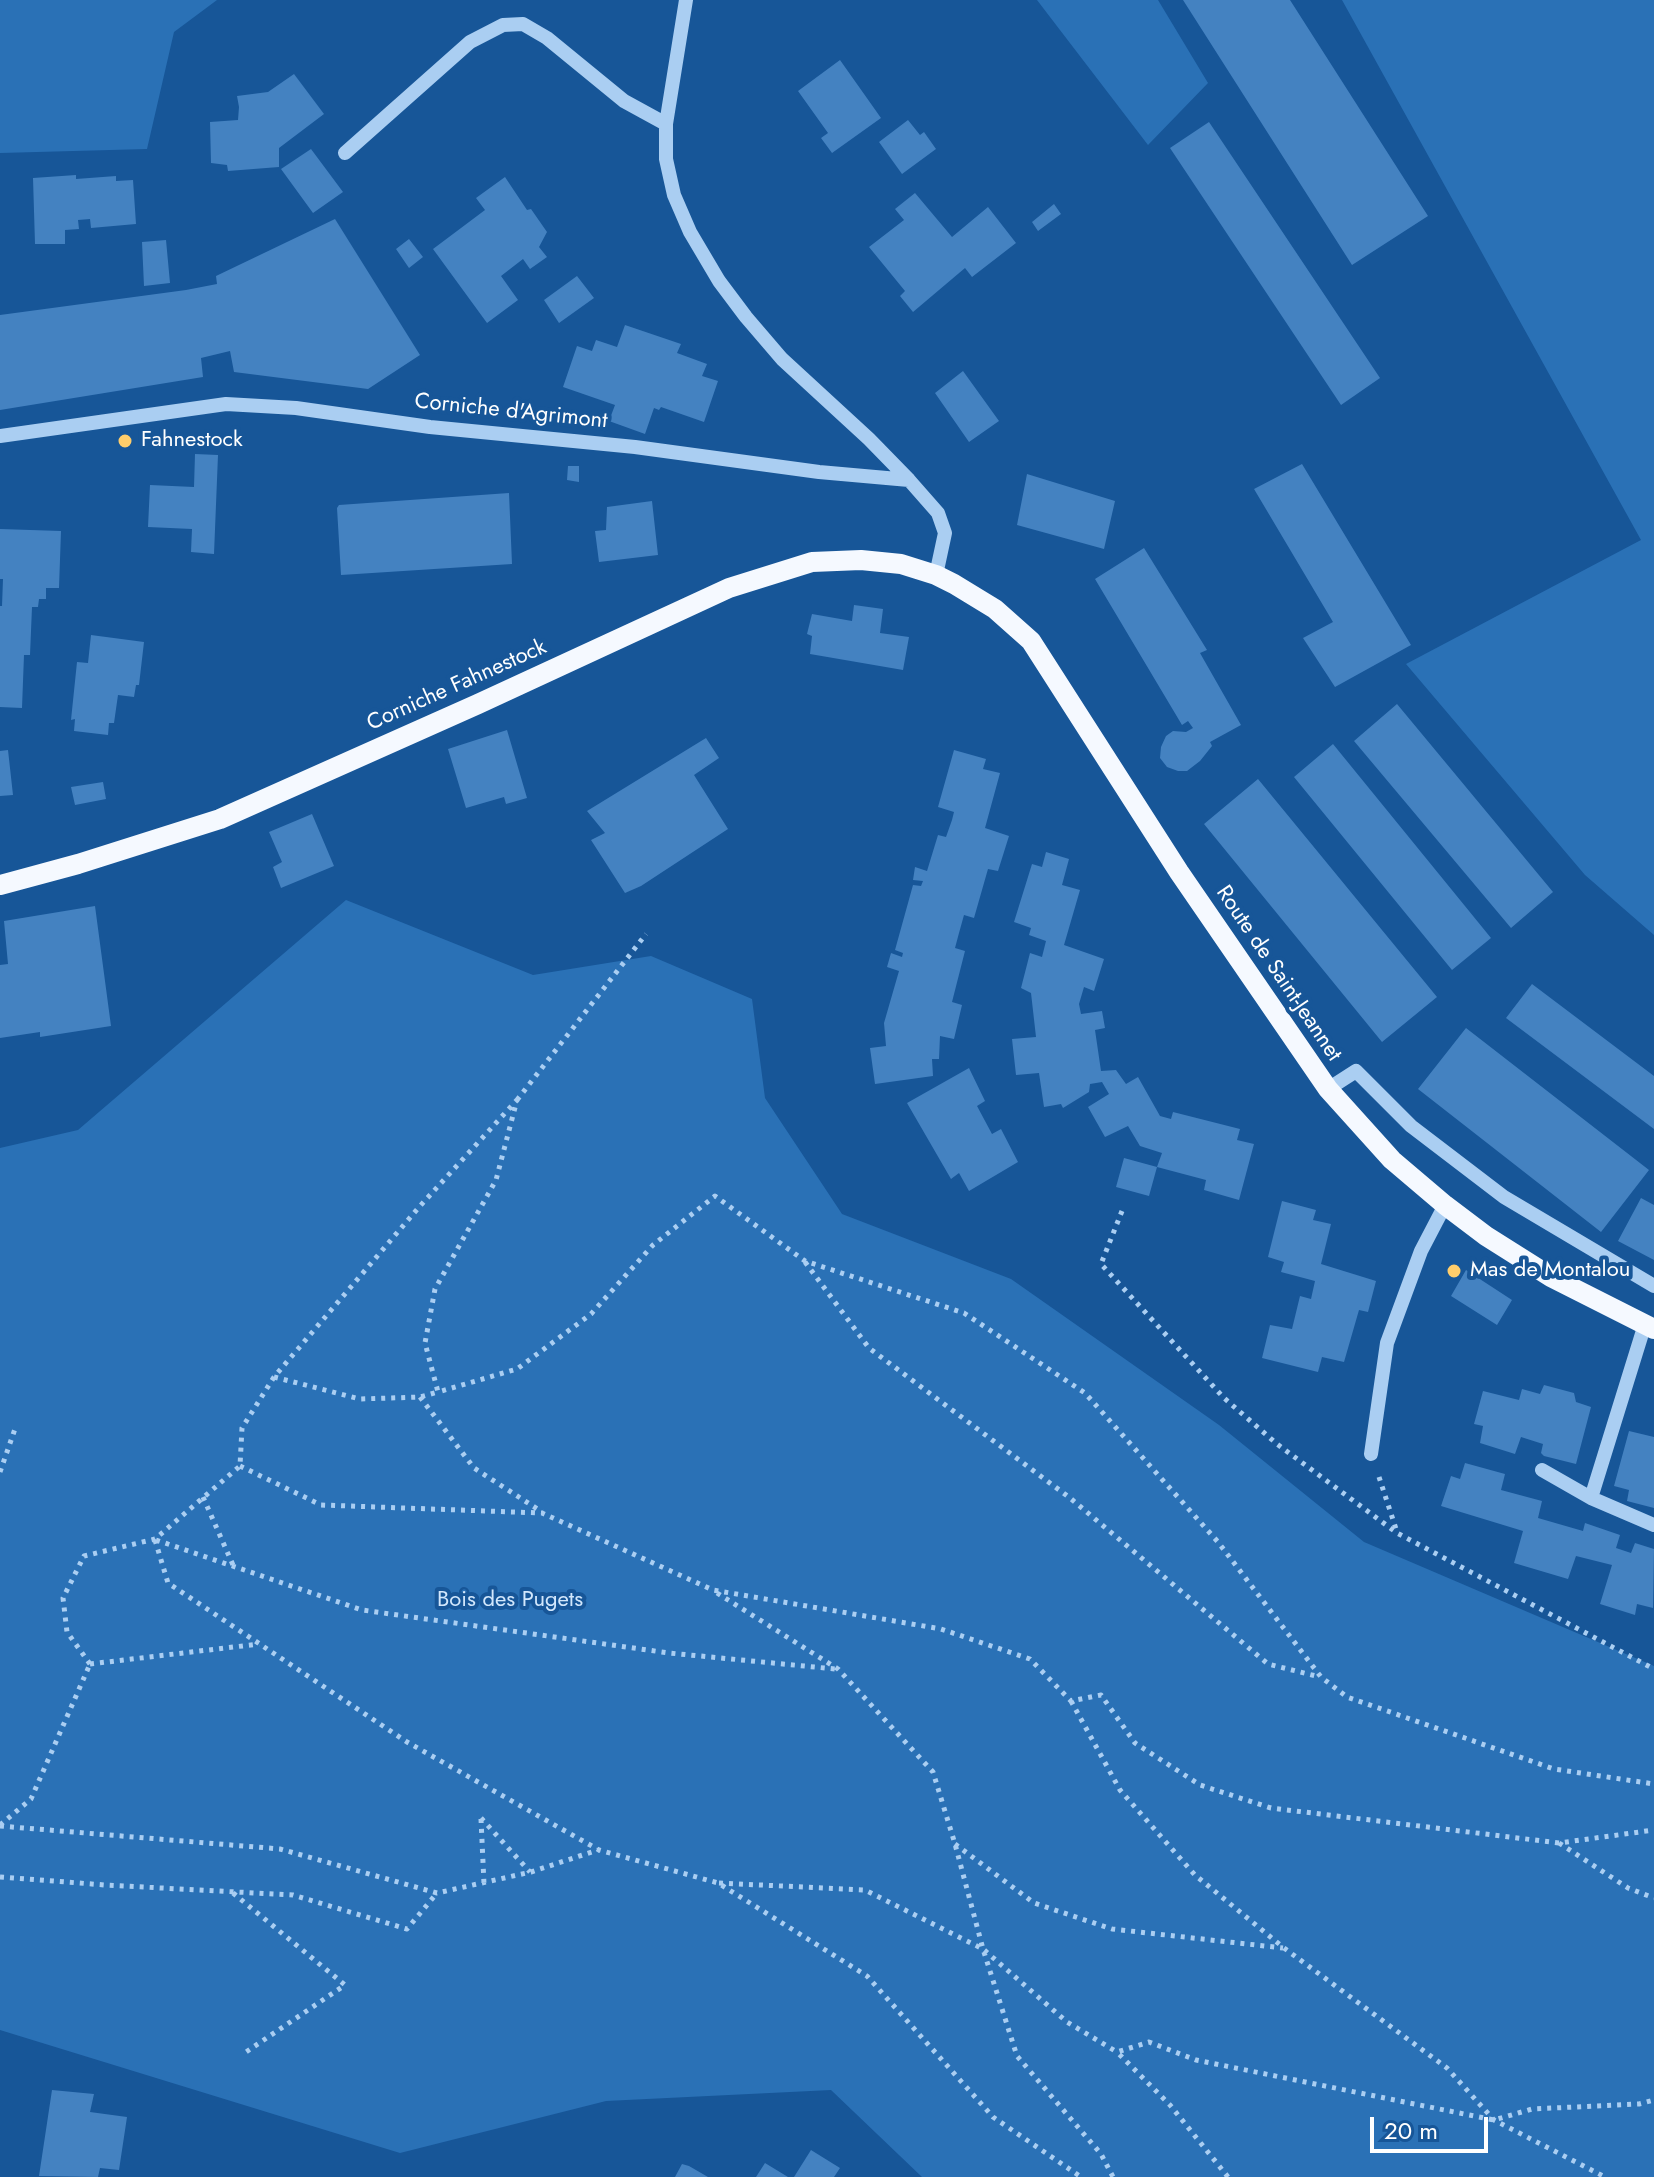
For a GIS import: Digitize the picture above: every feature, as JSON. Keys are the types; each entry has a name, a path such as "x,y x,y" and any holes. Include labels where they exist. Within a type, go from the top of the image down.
{"main road":[{"name":"Corniche Fahnestock","path":"0,885 220,819 729,588 812,562 861,560 901,564 936,575"},
{"name":"Route de Saint-Jeannet","path":"936,575 995,609 1031,641 1179,872 1328,1089 1392,1160 1486,1236 1551,1277 1650,1326"}],"street":[{"path":"686,0 666,124 666,159 674,195 690,232 719,281 782,359 909,480 942,519 944,543 936,575"},
{"path":"345,153 470,42 503,25 523,24 547,38 624,101 666,124"},
{"name":"Corniche d'Agrimont","path":"0,436 226,404 296,408 430,427 635,447 819,472 909,480"},
{"path":"1328,1089 1356,1071 1411,1126 1504,1197 1654,1286"},
{"path":"1371,1454 1387,1343 1421,1251 1445,1205"},
{"path":"1591,1498 1650,1326"},
{"path":"1542,1470 1591,1498 1654,1525"}],"path":[{"path":"90,1664 67,1632 63,1598 84,1556 155,1539 240,1466 242,1428 274,1377 420,1206 517,1100 646,934"},
{"path":"438,1392 425,1343 435,1289 496,1180 517,1100"},
{"path":"274,1377 360,1399 420,1397 517,1369 591,1314 653,1245 715,1196 805,1261 964,1313 1085,1393 1218,1542 1321,1677 1347,1697 1554,1769 1654,1784"},
{"path":"1122,1211 1101,1264 1224,1398 1277,1444 1397,1533 1654,1669"},
{"path":"805,1261 869,1348 1070,1498 1268,1664 1321,1677"},
{"path":"420,1397 474,1468 542,1513 713,1590 838,1669 933,1772 1017,2056 1101,2154 1113,2177"},
{"path":"0,1472 16,1426"},
{"path":"1371,1454 1397,1533"},
{"path":"240,1466 321,1505 542,1513"},
{"path":"203,1497 233,1566"},
{"path":"155,1539 362,1610 669,1653 838,1669"},
{"path":"155,1539 168,1583 407,1742 599,1850 718,1883 865,1890 983,1949 1067,2022 1117,2052 1170,2105 1228,2177"},
{"path":"713,1590 941,1629 1030,1659 1071,1701 1120,1790 1195,1875 1284,1948 1447,2068 1494,2120"},
{"path":"90,1664 259,1644"},
{"path":"0,1825 31,1799 90,1664"},
{"path":"1071,1701 1101,1695 1135,1743 1200,1785 1271,1808 1559,1843 1654,1830"},
{"path":"484,1884 481,1818 531,1872"},
{"path":"0,1825 280,1849 437,1893 531,1872 599,1850"},
{"path":"1559,1843 1628,1888 1654,1898"},
{"path":"955,1844 1034,1903 1112,1929 1284,1948"},
{"path":"0,1877 293,1895 407,1929 437,1893"},
{"path":"718,1883 867,1976 993,2117 1081,2177"},
{"path":"232,1892 345,1985 243,2054"},
{"path":"1117,2052 1149,2042 1196,2060 1494,2120 1605,2177"},
{"path":"1494,2120 1532,2109 1639,2104 1654,2100"}],"green space":[{"path":"0,0 217,0 174,32 147,149 0,153"},
{"path":"1037,0 1158,0 1208,83 1148,145"},
{"path":"1342,0 1654,0 1654,935 1585,875 1406,664 1641,540"},
{"name":"Bois des Pugets","path":"346,900 533,975 651,956 752,999 765,1098 842,1214 1011,1279 1219,1425 1364,1542 1654,1666 1654,2177 922,2177 831,2090 606,2101 400,2153 0,2030 0,1148 78,1130"}],"building":[{"path":"1183,0 1290,0 1428,216 1352,265"},
{"path":"840,60 881,118 832,153 821,138 828,133 798,91"},
{"path":"294,74 324,114 279,148 279,167 228,171 227,165 211,163 210,122 238,120 237,96 268,92"},
{"path":"908,120 920,135 924,132 936,149 902,174 879,142"},
{"path":"1209,122 1380,378 1341,405 1170,148"},
{"path":"311,149 343,192 313,213 281,169"},
{"path":"76,175 76,179 116,176 116,181 133,180 136,224 91,228 90,219 78,220 79,229 65,230 65,244 35,244 33,178"},
{"path":"505,177 527,210 531,209 547,232 539,247 547,257 530,269 523,259 501,276 518,300 487,323 433,249 485,210 476,198"},
{"path":"915,193 952,237 988,207 1016,243 972,277 965,268 913,312 900,296 905,291 869,247 904,220 895,209"},
{"path":"1054,204 1061,214 1038,231 1032,222"},
{"path":"335,219 420,355 368,389 234,372 230,351 201,358 203,377 0,410 0,315 217,284 216,276"},
{"path":"409,239 423,257 409,268 396,249"},
{"path":"166,240 170,283 144,286 142,242"},
{"path":"577,276 594,298 559,323 544,300"},
{"path":"625,325 681,344 677,353 707,364 702,376 718,381 704,422 661,407 659,410 654,408 645,434 609,421 615,405 563,387 577,346 592,351 596,340 617,347"},
{"path":"963,371 999,421 969,442 935,393"},
{"path":"195,454 218,455 214,554 191,552 192,529 148,527 150,485 194,487"},
{"path":"1302,464 1411,645 1335,687 1303,638 1333,622 1254,489"},
{"path":"568,466 579,466 579,482 567,480"},
{"path":"1027,474 1115,501 1104,549 1017,525"},
{"path":"509,493 512,564 341,575 339,505"},
{"path":"652,501 658,555 599,562 595,531 606,530 607,507"},
{"path":"0,529 61,531 59,588 46,588 46,599 39,599 38,607 32,607 30,655 24,655 22,708 0,707 3,579 0,579"},
{"path":"1144,548 1207,650 1200,653 1241,725 1210,742 1212,746 1187,771 1167,767 1160,758 1161,747 1166,736 1173,731 1186,732 1193,728 1188,721 1182,725 1095,579"},
{"path":"854,605 883,609 880,633 909,637 903,670 810,654 812,636 807,634 812,614 852,621"},
{"path":"91,635 144,642 139,685 136,685 134,697 118,695 114,723 109,723 108,735 74,731 75,719 71,720 77,662 88,663"},
{"path":"1397,704 1553,892 1511,928 1354,741"},
{"path":"507,730 527,798 506,804 504,797 466,808 448,749"},
{"path":"706,738 719,758 694,775 728,829 641,886 625,893 591,840 605,833 587,811"},
{"path":"1333,744 1491,938 1452,970 1294,777"},
{"path":"8,750 13,795 0,796 0,751"},
{"path":"954,750 986,759 983,769 1000,773 985,828 1009,836 998,871 988,869 974,918 964,915 959,933 955,948 965,951 952,1002 962,1005 954,1039 940,1036 939,1059 932,1059 933,1076 875,1084 870,1048 886,1046 884,1023 899,971 887,967 891,953 902,957 903,953 895,950 913,885 921,886 923,881 913,880 915,867 927,871 938,835 946,837 952,820 954,812 938,807"},
{"path":"1258,779 1437,997 1382,1042 1204,824"},
{"path":"103,782 106,799 75,805 71,787"},
{"path":"312,814 334,866 281,888 273,867 282,862 269,832"},
{"path":"1046,852 1069,859 1062,885 1080,890 1064,945 1104,959 1094,991 1084,987 1079,1004 1081,1014 1102,1011 1105,1028 1095,1030 1101,1071 1116,1070 1126,1084 1138,1077 1160,1116 1171,1119 1173,1112 1240,1129 1237,1140 1254,1144 1239,1200 1204,1190 1206,1180 1157,1167 1162,1153 1140,1146 1128,1126 1105,1137 1088,1107 1109,1094 1102,1082 1090,1084 1089,1092 1063,1108 1061,1104 1044,1107 1039,1073 1016,1075 1012,1039 1036,1037 1031,993 1021,988 1030,953 1042,957 1046,941 1029,935 1031,928 1014,922 1032,864 1042,867"},
{"path":"95,906 111,1026 40,1037 40,1032 0,1038 0,965 8,964 4,921"},
{"path":"1532,984 1654,1076 1654,1129 1506,1018"},
{"path":"1466,1028 1649,1170 1601,1232 1418,1089"},
{"path":"969,1068 985,1101 977,1106 992,1134 1001,1129 1018,1162 969,1191 959,1173 951,1179 907,1103"},
{"path":"1124,1158 1157,1167 1149,1196 1116,1187"},
{"path":"1641,1198 1654,1205 1654,1260 1618,1241"},
{"path":"1282,1201 1316,1210 1313,1220 1331,1224 1321,1264 1376,1281 1368,1312 1359,1310 1344,1362 1322,1357 1318,1372 1262,1358 1270,1325 1292,1329 1300,1296 1311,1299 1315,1281 1281,1272 1284,1262 1268,1257"},
{"path":"1466,1270 1512,1300 1497,1325 1451,1296"},
{"path":"1544,1385 1574,1393 1576,1402 1591,1407 1576,1464 1544,1456 1541,1453 1543,1444 1521,1437 1515,1454 1480,1443 1483,1426 1474,1424 1483,1391 1519,1400 1522,1389 1540,1394"},
{"path":"1629,1431 1654,1437 1654,1508 1627,1501 1629,1490 1614,1486"},
{"path":"1465,1463 1505,1474 1501,1490 1542,1501 1538,1518 1583,1531 1585,1523 1620,1535 1616,1548 1631,1553 1635,1543 1654,1549 1653,1608 1637,1604 1635,1615 1600,1604 1612,1565 1576,1556 1568,1579 1514,1563 1523,1531 1441,1506 1451,1476 1460,1479"},
{"path":"52,2090 94,2094 90,2112 127,2117 119,2170 100,2168 98,2177 39,2176"},
{"path":"811,2150 840,2168 834,2177 794,2177"},
{"path":"765,2163 788,2177 756,2177"},
{"path":"682,2164 689,2166 708,2177 675,2177"}],"place":[{"name":"Fahnestock","path":"125,441"},
{"name":"Mas de Montalou","path":"1454,1271"}]}
